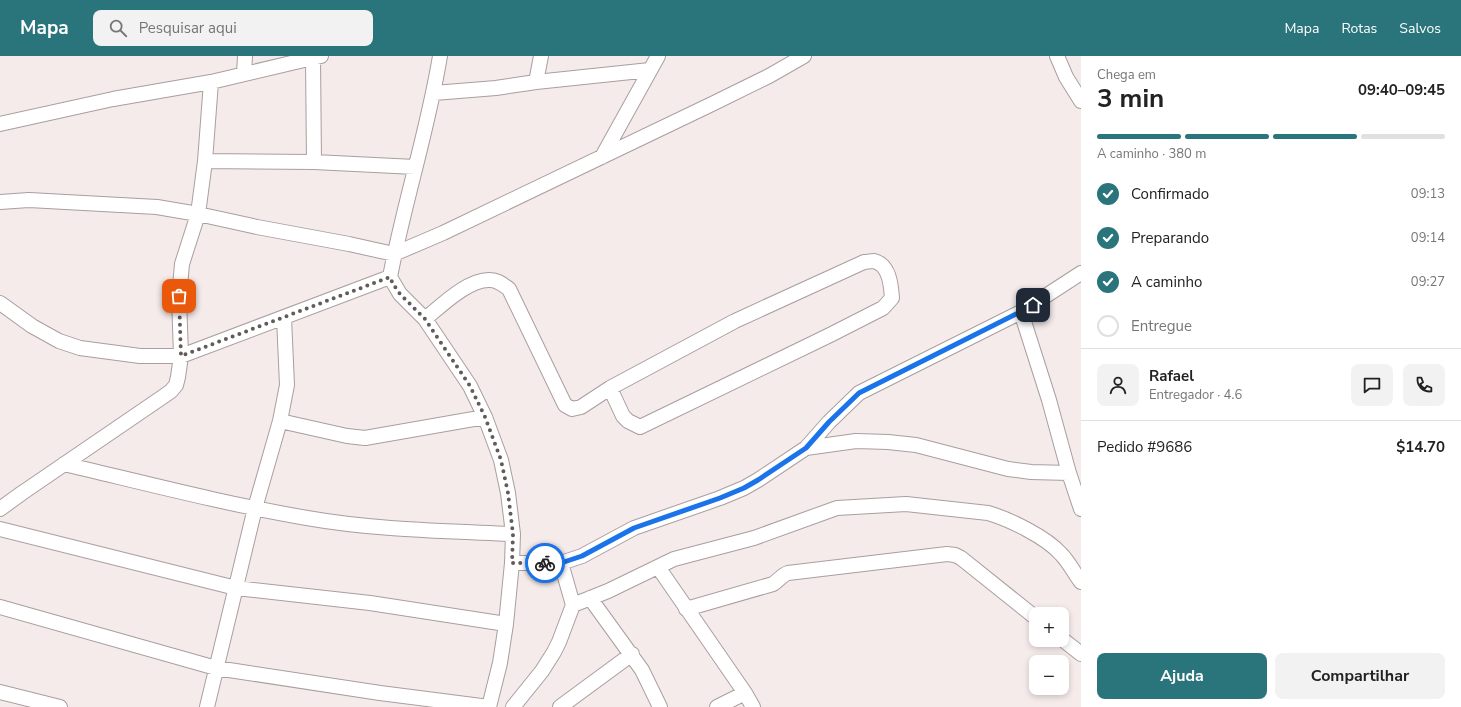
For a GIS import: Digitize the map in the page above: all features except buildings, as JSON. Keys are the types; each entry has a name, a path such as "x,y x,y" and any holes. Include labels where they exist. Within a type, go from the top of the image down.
{"street":[{"path":"244,74 245,56"},
{"path":"0,607 216,668 380,693 489,707 500,663 506,624 512,563 513,534 508,493 501,460 485,417 470,386 425,319 400,294 390,277 394,254 434,93 440,56"},
{"path":"536,82 541,56"},
{"path":"602,157 658,56"},
{"path":"0,202 29,200 149,207 198,214 394,254 443,233 602,157 769,76 804,56"},
{"path":"1058,56 1066,76 1081,101"},
{"path":"0,124 113,99 211,82 317,57 314,162"},
{"path":"434,93 496,88 536,82 650,70"},
{"path":"0,510 22,493 171,391 176,385 181,356 179,296 182,264 198,214 205,161 211,82"},
{"path":"205,161 314,162 415,167"},
{"path":"425,319 467,286 490,280 501,282 509,289 565,405 572,409 581,407 610,388 735,321 864,262 874,261 883,266 891,280 892,298 883,308 640,427 628,422 623,416 610,388"},
{"path":"512,563 561,563 582,556 634,528 744,488 806,448 825,426 859,393 1020,312 1081,273"},
{"path":"0,303 32,326 59,341 80,348 140,356 181,356 390,277"},
{"path":"1020,312 1049,400 1069,473 1081,509"},
{"path":"207,707 255,508 280,421 287,385 284,318"},
{"path":"280,421 347,436 365,438 485,417"},
{"path":"806,448 856,441 916,445 1008,469 1031,472 1069,473"},
{"path":"64,464 255,508 308,518 379,527 513,534"},
{"path":"573,605 688,554 754,538 837,508 906,504 988,513 1001,517 1052,545 1062,555 1081,582"},
{"path":"0,529 236,588 370,603 506,624"},
{"path":"686,608 773,584 779,580 782,575 788,573 947,554 955,555 961,558 1029,612"},
{"path":"513,707 542,671 554,652 573,605 561,563"},
{"path":"658,567 754,707"},
{"path":"590,598 632,654 642,670 660,707"},
{"path":"1069,645 1081,654"},
{"path":"560,707 632,654"},
{"path":"0,692 60,707"},
{"path":"717,707 745,693"}],"way so far":[{"path":"179,296 181,356 390,277 400,294 425,319 470,386 485,417 501,460 508,493 513,534 512,563 545,563"}],"route":[{"path":"545,563 561,563 582,556 634,528 744,488 806,448 821,430 859,393 1033,305"}]}
